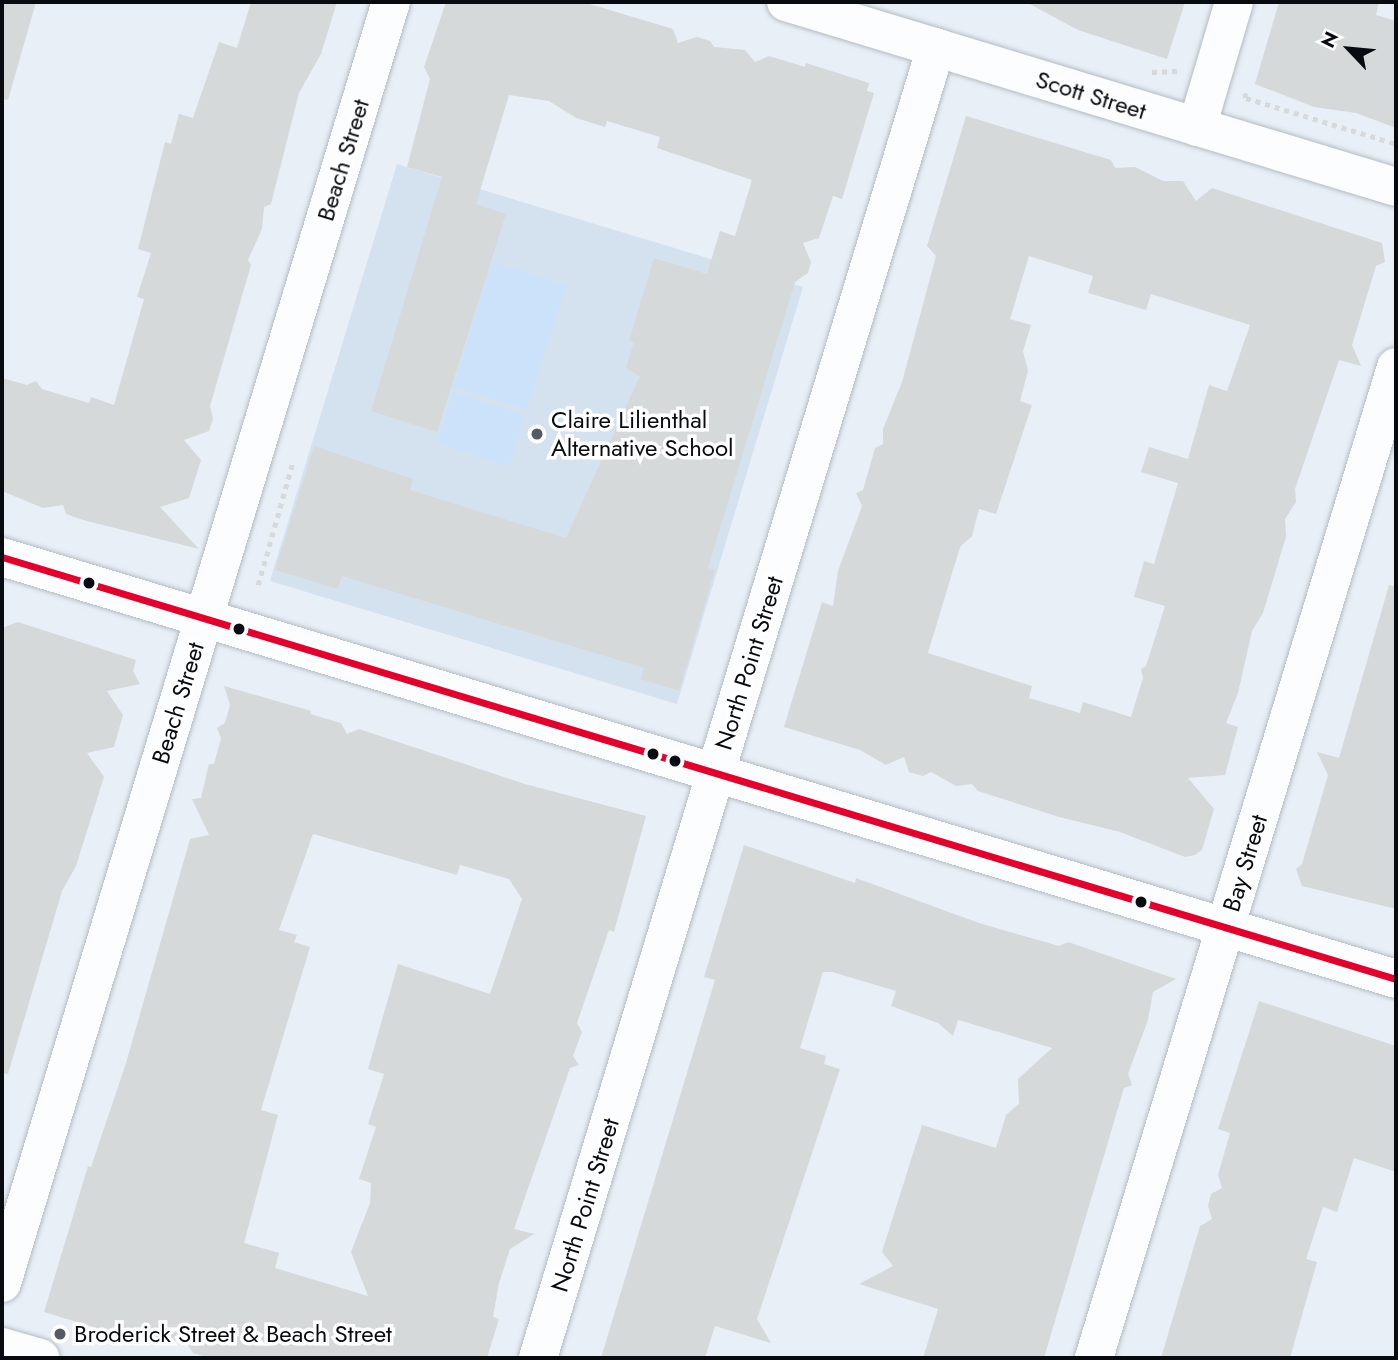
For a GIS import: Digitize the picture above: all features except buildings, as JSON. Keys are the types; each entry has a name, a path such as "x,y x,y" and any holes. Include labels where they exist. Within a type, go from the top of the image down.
{"street":[{"name":"Beach Street","path":"2,1283 391,2"},
{"name":"Scott Street","path":"786,2 1396,187"},
{"path":"1196,127 1234,2"},
{"name":"North Point Street","path":"538,1358 936,47"},
{"name":"Bay Street","path":"1094,1358 1396,367"},
{"path":"2,557 1396,979"},
{"path":"2,1347 40,1358"}],"path":[{"path":"1142,69 1181,70 1185,59"},
{"path":"1245,90 1246,98 1396,144"}],"shaded area":[{"name":"Claire Lilienthal Alternative School","path":"397,164 803,287 677,704 270,581"},
{"path":"492,262 566,285 527,410 453,387"},
{"path":"453,392 525,415 509,466 437,443"}],"transit line":[{"path":"2,557 1396,979"}],"place":[{"name":"Claire Lilienthal Alternative School","path":"537,434"},
{"name":"Broderick Street & Beach Street","path":"60,1334"}]}
